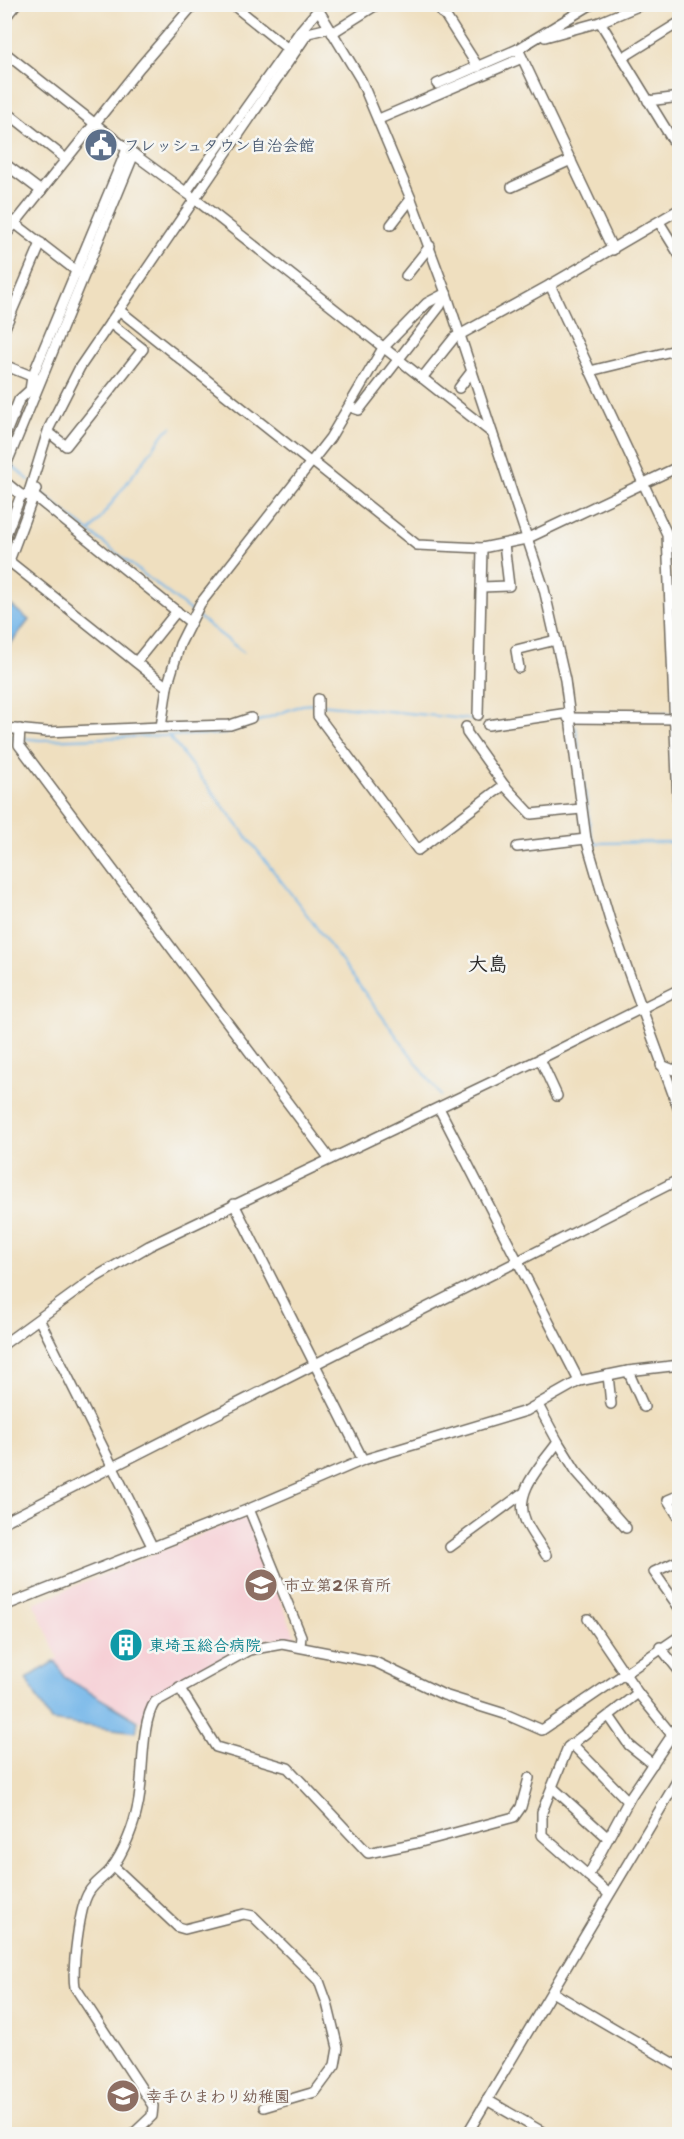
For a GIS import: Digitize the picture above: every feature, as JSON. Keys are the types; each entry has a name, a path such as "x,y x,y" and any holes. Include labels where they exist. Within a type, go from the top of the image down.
{"street":[{"path":"4,19 16,4"},
{"path":"4,237 94,123 194,4"},
{"path":"232,4 288,49"},
{"path":"4,540 84,371 119,310 308,33 331,30 378,4"},
{"path":"458,4 440,9 478,67"},
{"path":"379,119 520,54 533,40 592,4"},
{"path":"533,40 600,22 643,4"},
{"path":"186,192 317,7 361,80 430,246 544,589 565,680 586,839 611,924 680,1113"},
{"path":"600,22 675,144"},
{"path":"622,58 680,22"},
{"path":"4,52 492,433"},
{"path":"437,84 478,67 520,54"},
{"path":"520,54 613,250"},
{"path":"648,100 680,97"},
{"path":"4,110 66,159"},
{"path":"4,470 8,450 32,406 37,378 75,270 130,152"},
{"path":"4,438 19,400 30,390 37,378 84,277 130,152"},
{"path":"512,187 571,160"},
{"path":"4,163 41,191"},
{"path":"391,225 411,199"},
{"path":"422,378 454,338 613,250 680,209"},
{"path":"4,215 84,277"},
{"path":"658,222 680,256"},
{"path":"4,330 7,318 41,243"},
{"path":"406,276 430,246"},
{"path":"550,285 667,534 680,852"},
{"path":"161,726 167,687 180,644 190,622 224,573 311,462 350,407 383,348 427,303 446,292"},
{"path":"350,407 359,410 440,306 446,292"},
{"path":"119,310 417,545 482,548 526,539 680,466"},
{"path":"52,435 66,446 143,349 112,324"},
{"path":"112,324 80,367 49,428 7,560 167,687"},
{"path":"590,371 680,349"},
{"path":"4,365 37,378"},
{"path":"459,388 472,371"},
{"path":"19,400 32,406"},
{"path":"4,408 14,416"},
{"path":"4,481 27,495 190,622"},
{"path":"481,587 509,586 504,543"},
{"path":"478,715 482,548"},
{"path":"136,662 177,611"},
{"path":"519,668 516,650 556,640"},
{"path":"318,699 318,717 418,850 504,785"},
{"path":"488,725 568,716 676,719"},
{"path":"4,728 47,732 230,725 251,718"},
{"path":"466,727 466,733 504,785 531,814 581,809"},
{"path":"20,729 19,745 330,1159"},
{"path":"516,847 586,839"},
{"path":"4,1344 96,1277 130,1257 234,1203 439,1108 540,1059 642,1005 680,989"},
{"path":"540,1059 557,1096"},
{"path":"662,1065 674,1070 680,1066"},
{"path":"439,1108 579,1381"},
{"path":"4,1522 680,1179"},
{"path":"234,1203 363,1460"},
{"path":"39,1319 153,1548"},
{"path":"4,1606 249,1509 363,1460 432,1441 538,1405 579,1381 628,1371 680,1365"},
{"path":"628,1371 644,1407"},
{"path":"608,1375 611,1404"},
{"path":"538,1405 576,1471 626,1528"},
{"path":"450,1547 522,1494 558,1442"},
{"path":"522,1494 522,1508 526,1522 546,1555"},
{"path":"680,1495 668,1500 680,1519"},
{"path":"249,1509 301,1636 300,1646"},
{"path":"678,1603 654,1572 680,1560"},
{"path":"588,1619 638,1693 672,1736 628,1801 588,1876"},
{"path":"133,2134 152,2116 153,2106 75,1987 74,1981 83,1910 88,1893 116,1869 138,1805 151,1707 155,1702 249,1650 272,1644 300,1646 375,1662 444,1695 505,1714 542,1730 660,1647 680,1636"},
{"path":"660,1647 680,1672"},
{"path":"179,1687 216,1747 288,1768 368,1852 377,1853 514,1817 521,1807 529,1778"},
{"path":"609,1894 542,1835 542,1812 568,1747 638,1693"},
{"path":"609,1716 629,1745 652,1764"},
{"path":"572,1744 628,1801"},
{"path":"466,2134 679,1777"},
{"path":"552,1787 608,1838"},
{"path":"116,1869 178,1927 184,1929 244,1914 253,1916 319,1981 338,2048 335,2064 315,2092 264,2107"},
{"path":"552,1992 680,2067"},
{"path":"487,2100 546,2134"}],"shaded area":[{"path":"242,1518 248,1520 295,1636 292,1640 263,1639 227,1655 153,1697 147,1704 142,1722 64,1677 53,1662 58,1658 34,1603"}],"water":[{"path":"5,596 8,598 6,601 29,620 5,651"},
{"path":"53,1662 57,1663 64,1677 138,1721 136,1732 51,1721 26,1679"}],"waterway":[{"path":"90,532 166,431 172,427"},
{"path":"10,464 29,480"},
{"path":"39,490 192,612"},
{"path":"196,615 243,652"},
{"path":"22,738 40,740 224,734 302,705 314,704"},
{"path":"320,704 475,720"},
{"path":"572,712 671,713"},
{"path":"576,727 591,834 595,843 672,842 676,939 680,945"},
{"path":"168,735 302,908 441,1096"},
{"path":"4,736 17,737"},
{"path":"672,1065 680,1059"}],"place":[{"name":"フレッシュタウン自治会館","path":"101,145"},
{"name":"市立第2保育所","path":"261,1585"},
{"name":"東埼玉総合病院","path":"126,1645"},
{"name":"幸手ひまわり幼稚園","path":"123,2096"}],"district":[{"name":"大島","path":"488,964"}]}
